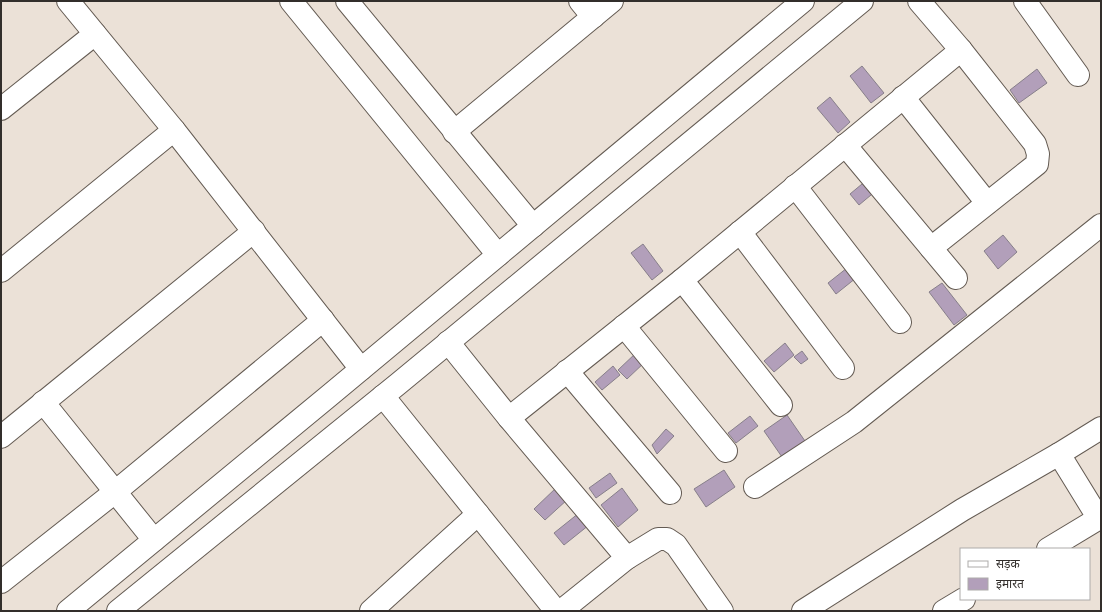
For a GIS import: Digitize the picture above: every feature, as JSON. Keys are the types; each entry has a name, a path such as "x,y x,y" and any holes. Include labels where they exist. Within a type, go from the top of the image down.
{"street":[{"path":"68,1 174,130 361,369"},
{"path":"292,1 498,255"},
{"path":"347,1 532,226"},
{"path":"454,132 586,9 612,1"},
{"path":"68,611 803,1"},
{"path":"118,611 383,396 862,1"},
{"path":"919,1 961,50 1035,144 1038,154 1037,164 931,248"},
{"path":"1025,1 1078,75"},
{"path":"1,109 95,34"},
{"path":"509,418 682,280 961,50"},
{"path":"903,98 988,203"},
{"path":"1,271 174,130"},
{"path":"845,145 956,278"},
{"path":"795,186 900,322"},
{"path":"755,487 854,422 1101,225"},
{"path":"1,437 254,231"},
{"path":"740,232 843,368"},
{"path":"682,280 781,405"},
{"path":"1,582 115,492 323,320"},
{"path":"624,326 726,451"},
{"path":"448,342 509,418 627,558"},
{"path":"568,371 670,493"},
{"path":"383,396 556,611"},
{"path":"43,402 154,540"},
{"path":"803,611 962,510 1101,428"},
{"path":"1050,548 1100,518 1059,454"},
{"path":"371,611 478,514"},
{"path":"561,611 627,558 658,539 667,539 676,545 722,611"},
{"path":"944,611 962,600"}],"building":[{"path":"862,66 884,93 871,103 850,76"},
{"path":"1037,69 1047,83 1019,103 1010,90"},
{"path":"830,97 850,122 838,133 817,108"},
{"path":"868,179 877,190 859,205 850,194"},
{"path":"1003,235 1017,252 998,269 984,251"},
{"path":"643,244 663,271 652,280 631,253"},
{"path":"847,268 856,278 836,294 828,283"},
{"path":"942,283 967,315 954,325 929,292"},
{"path":"785,343 794,355 774,372 764,361"},
{"path":"802,351 808,359 801,364 794,357"},
{"path":"637,352 646,361 627,379 618,370"},
{"path":"613,366 620,375 602,390 595,382"},
{"path":"787,415 805,441 782,457 764,431"},
{"path":"750,416 758,426 736,443 728,433"},
{"path":"666,429 674,436 657,454 652,445"},
{"path":"724,470 735,487 706,507 694,489"},
{"path":"610,473 617,483 596,498 589,488"},
{"path":"557,487 568,499 545,520 534,509"},
{"path":"622,488 638,510 618,527 601,505"},
{"path":"579,513 589,525 564,545 554,533"}]}
